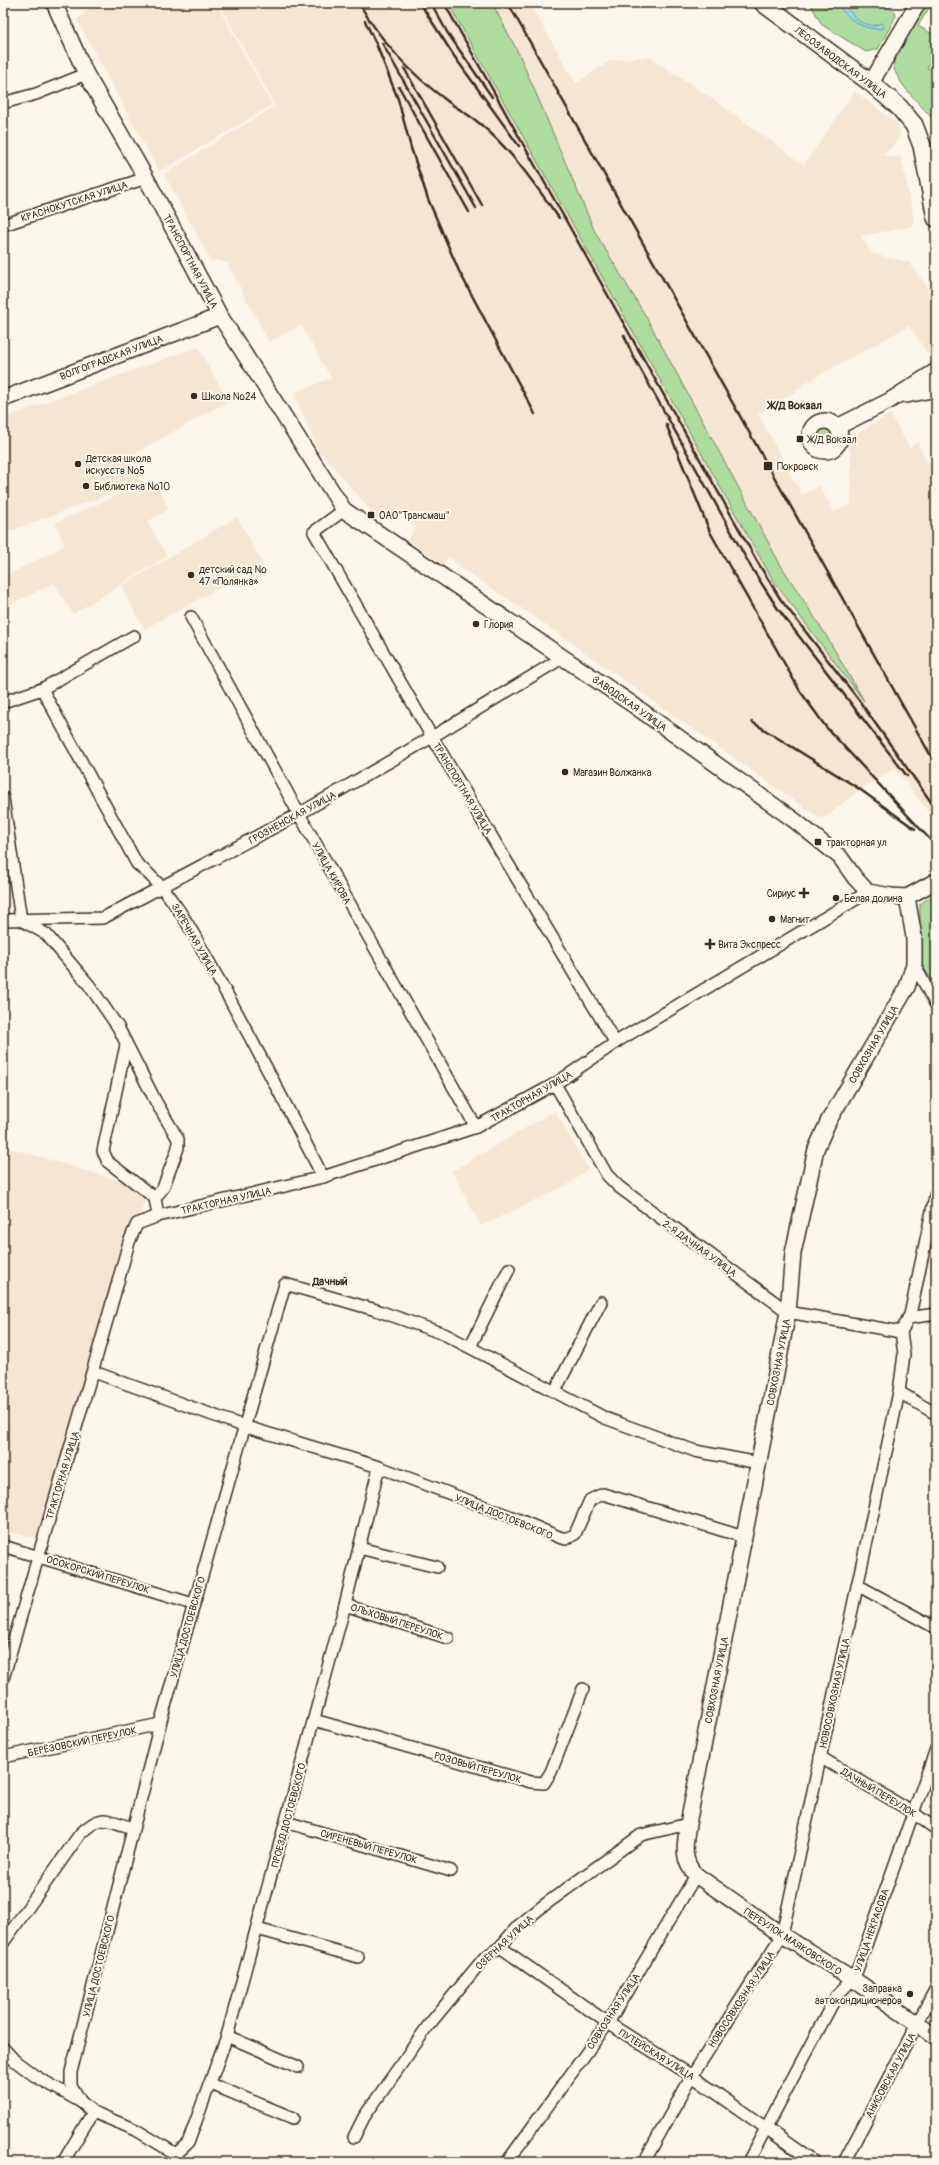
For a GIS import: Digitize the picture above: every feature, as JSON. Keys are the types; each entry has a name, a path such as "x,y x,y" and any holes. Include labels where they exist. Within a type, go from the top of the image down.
{"main road":[{"name":"ЛЕСОЗАВОДСКАЯ УЛИЦА","path":"763,3 907,100 924,120 934,145 936,158"},
{"name":"ЛЕСОЗАВОДСКАЯ УЛИЦА","path":"779,3 874,78 914,125 922,146 936,218"}],"street":[{"name":"ТРАНСПОРТНАЯ УЛИЦА","path":"54,3 86,74 146,178 220,316 344,510 314,532 432,738 615,1042"},
{"path":"874,78 918,3"},
{"path":"3,103 36,94 86,74"},
{"name":"КРАСНОКУТСКАЯ УЛИЦА","path":"3,225 146,178"},
{"name":"ВОЛГОГРАДСКАЯ УЛИЦА","path":"3,398 220,316"},
{"path":"837,427 888,401 936,371"},
{"path":"888,401 923,390 936,390"},
{"name":"ЗАВОДСКАЯ УЛИЦА","path":"344,510 632,704 809,831 840,857 855,878 868,892"},
{"name":"УЛИЦА КИРОВА","path":"191,617 299,814 476,1127"},
{"path":"3,702 42,689 134,636"},
{"name":"ГРОЗНЕНСКАЯ УЛИЦА","path":"3,920 103,918 299,814 432,738 562,658"},
{"name":"ЗАРЕЧНАЯ УЛИЦА","path":"42,689 137,864 178,907 323,1177"},
{"path":"3,798 21,920 46,934 89,985 118,1027 126,1045 178,1139 178,1148 163,1188 155,1198"},
{"path":"868,892 907,897 936,881"},
{"name":"ТРАКТОРНАЯ УЛИЦА","path":"3,1679 37,1555 94,1372 129,1242 137,1224 158,1216 323,1177 476,1127 555,1084 615,1042 868,892"},
{"name":"СОВХОЗНАЯ УЛИЦА","path":"685,1847 688,1824 788,1312 793,1253 816,1149 829,1120 907,987 914,964 914,937 907,897"},
{"path":"914,964 936,1005"},
{"path":"126,1045 103,1151 108,1162 155,1198 158,1216"},
{"name":"2-Я ДАЧНАЯ УЛИЦА","path":"555,1084 607,1175 619,1187 788,1312 901,1332"},
{"path":"901,1332 908,1318 936,1192"},
{"path":"509,1269 470,1347 605,1418 695,1451 759,1463"},
{"name":"УЛИЦА ДОСТОЕВСКОГО","path":"81,2102 71,2085 71,2072 160,1724 243,1426 285,1284 376,1310 444,1334 470,1347"},
{"path":"555,1391 601,1302"},
{"path":"908,1318 936,1314"},
{"name":"НОВОСОВХОЗНАЯ УЛИЦА","path":"644,2162 692,2076 782,1935 899,1392 904,1354 901,1332"},
{"name":"УЛИЦА ДОСТОЕВСКОГО","path":"94,1372 243,1426 379,1467 566,1539 575,1534 590,1500 603,1494 744,1537"},
{"path":"899,1392 936,1414"},
{"name":"ПРОЕЗД ДОСТОЕВСКОГО","path":"176,2158 188,2143 211,2084 227,2036 345,1605 379,1467"},
{"name":"ОСОКОРСКИЙ ПЕРЕУЛОК","path":"3,1546 37,1555 193,1604"},
{"path":"359,1548 437,1567"},
{"path":"857,1584 899,1606 936,1628"},
{"name":"ОЛЬХОВЫЙ ПЕРЕУЛОК","path":"345,1605 448,1638"},
{"name":"РОЗОВЫЙ ПЕРЕУЛОК","path":"314,1720 531,1782 544,1783 551,1772 584,1689"},
{"name":"БЕРЁЗОВСКИЙ ПЕРЕУЛОК","path":"3,1757 160,1724"},
{"name":"УЛИЦА НЕКРАСОВА","path":"748,2162 767,2129 837,1995 853,1979 936,1749"},
{"name":"ДАЧНЫЙ ПЕРЕУЛОК","path":"820,1757 912,1812 936,1829"},
{"path":"3,1943 80,1834 91,1823 101,1818 110,1819 133,1828"},
{"name":"СИРЕНЕВЫЙ ПЕРЕУЛОК","path":"286,1822 451,1871"},
{"name":"ОЗЁРНАЯ УЛИЦА","path":"354,2137 364,2117 428,2026 485,1957 500,1947 518,1926 640,1835 688,1824"},
{"name":"ПЕРЕУЛОК МАЯКОВСКОГО","path":"685,1847 687,1863 696,1875 782,1935 853,1979 936,2037"},
{"name":"СОВХОЗНАЯ УЛИЦА","path":"507,2162 608,2023 696,1875"},
{"path":"257,1929 358,1957"},
{"name":"ПУТЕЙСКАЯ УЛИЦА","path":"500,1947 608,2023 692,2076 814,2162"},
{"name":"АНИСОВСКАЯ УЛИЦА","path":"844,2162 936,1988"},
{"path":"227,2036 298,2067"},
{"path":"3,2048 15,2061 35,2076 81,2102 93,2112 136,2130 176,2158"},
{"path":"211,2084 293,2118"},
{"path":"63,2162 93,2112"}],"shaded area":[{"path":"95,3 216,3 272,105 159,172 77,20"},
{"path":"219,3 448,3 762,561 860,695 824,632 780,564 645,315 595,232 520,56 492,3 529,3 576,83 612,60 649,57 713,99 804,165 855,91 899,125 900,136 892,147 882,155 901,158 913,214 913,226 861,236 872,254 909,262 936,299 936,358 933,361 909,326 805,383 798,390 758,414 802,495 819,486 834,512 851,504 851,456 847,440 890,414 910,448 917,442 928,463 936,459 936,822 895,768 860,789 827,816 819,818 530,614 461,568 449,556 443,564 408,540 417,527 394,513 387,513 379,521 323,454 320,455 294,393 331,378 301,325 269,342 227,263 219,260 211,261 164,174 275,106"},
{"path":"198,347 228,401 132,455 141,482 3,534 3,418"},
{"path":"153,479 169,509 147,522 167,556 73,614 54,583 3,608 3,577 65,546 55,523"},
{"name":"детский сад № 47 «Полянка»","path":"237,517 263,564 144,629 121,586"},
{"path":"555,1111 588,1169 567,1185 481,1226 452,1171"},
{"path":"3,1146 148,1189 41,1539 3,1531"}],"green space":[{"path":"448,3 492,3 520,56 595,232 645,315 780,564 824,632 864,701 775,583"},
{"path":"810,3 882,3 895,12 896,16 878,49 866,52 822,25"},
{"path":"926,3 932,3 918,26 936,36 936,52 927,68 936,71 936,119 931,117 910,94 900,81 894,68 896,54 900,44"},
{"path":"825,428 831,430 833,436 831,442 825,444 819,442 817,436 819,430"},
{"path":"936,893 936,987 920,962 920,904"}],"water":[{"path":"836,3 841,3 860,22 873,26 881,23 884,28 869,28 857,23 851,19"}],"railway":[{"path":"359,3 367,17 397,56 409,68 433,90 479,123 502,144 532,180 559,218"},
{"path":"420,3 454,56 519,146"},
{"path":"431,3 447,32 492,97"},
{"path":"444,3 758,563 781,600 858,699 936,809"},
{"path":"508,3 936,765"},
{"path":"365,21 379,50"},
{"path":"382,43 476,208"},
{"path":"377,46 398,99 411,148 428,199 459,271 535,414"},
{"path":"404,68 482,205"},
{"path":"399,87 469,212"},
{"path":"624,335 632,354 751,567 778,609 907,776"},
{"path":"666,424 710,532 800,691 826,727 936,846"},
{"path":"752,722 858,788 915,829"}],"place":[{"name":"Школа №24","path":"194,396"},
{"name":"Ж/Д Вокзал","path":"800,439"},
{"name":"Детская школа искусств №5","path":"78,464"},
{"name":"Покровск","path":"768,466"},
{"name":"Библиотека №10","path":"86,486"},
{"name":"ОАО\"Трансмаш\"","path":"371,515"},
{"name":"детский сад № 47 «Полянка»","path":"191,575"},
{"name":"Глория","path":"476,624"},
{"name":"Магазин Волжанка","path":"565,772"},
{"name":"тракторная ул","path":"818,842"},
{"name":"Сириус","path":"804,893"},
{"name":"Белая долина","path":"836,898"},
{"name":"Магнит","path":"772,919"},
{"name":"Вита Экспресс","path":"710,944"},
{"name":"Заправка автокондиционеров","path":"910,1994"}],"district":[{"name":"Ж/Д Вокзал","path":"795,405"},
{"name":"Дачный","path":"330,1281"}]}
